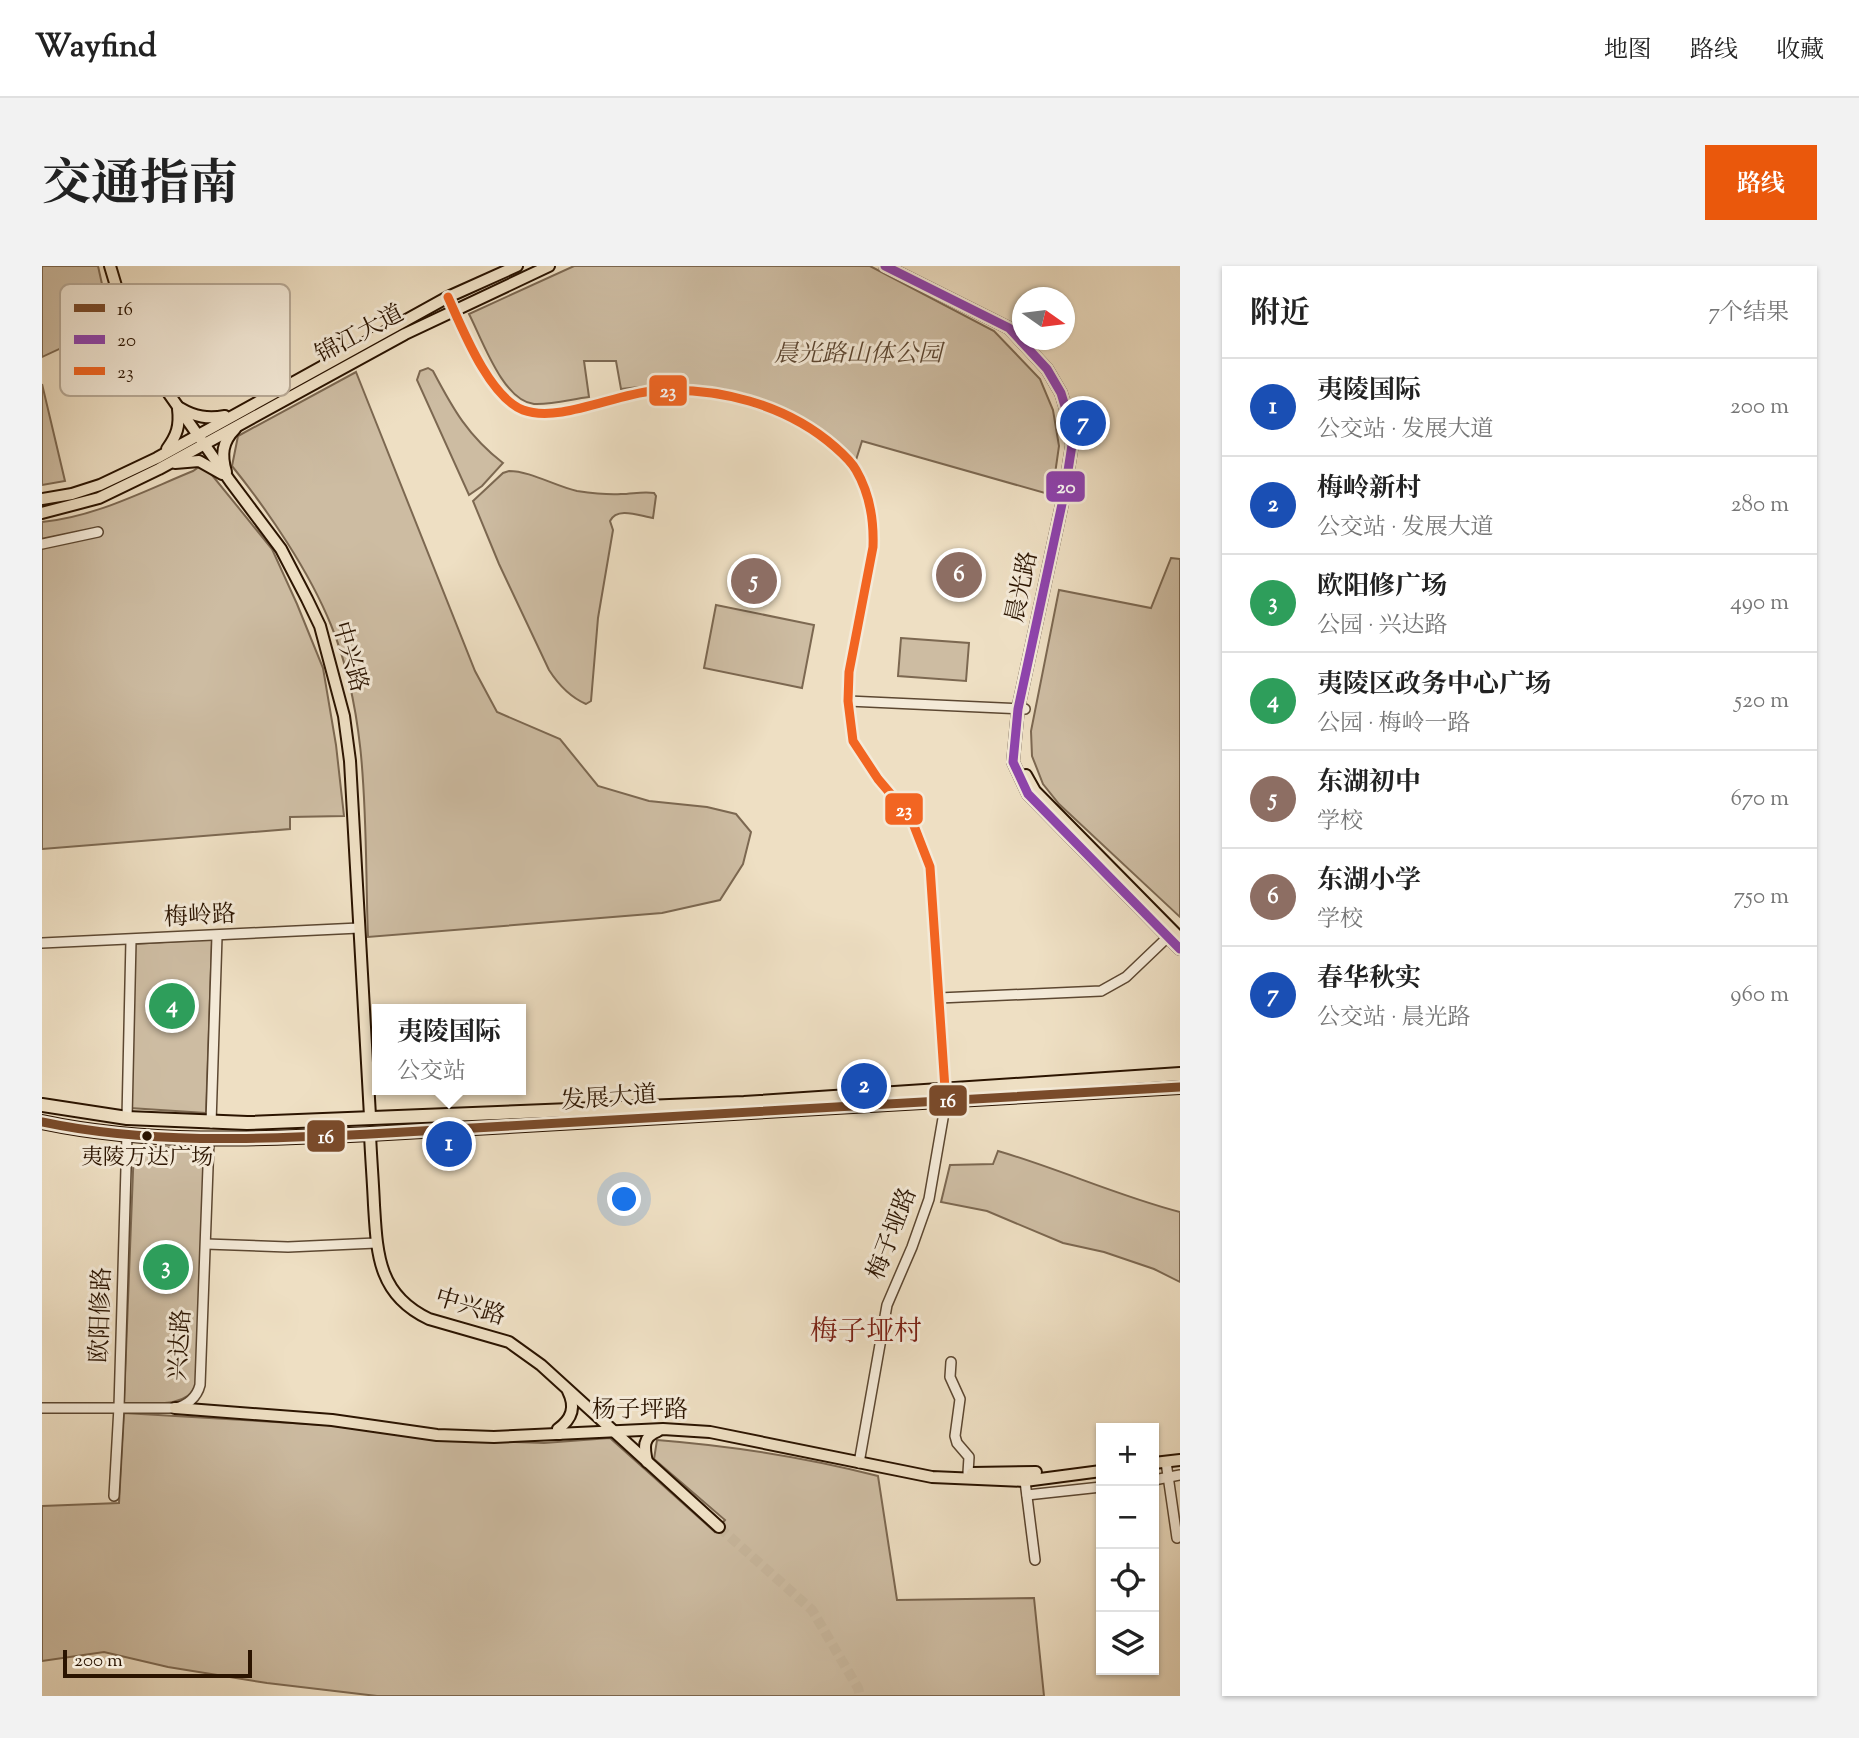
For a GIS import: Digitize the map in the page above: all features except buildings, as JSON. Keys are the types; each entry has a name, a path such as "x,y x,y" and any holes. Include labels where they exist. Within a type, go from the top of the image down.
{"highway":[{"name":"发展大道","path":"42,1122 127,1134 209,1140 370,1134 786,1109 1179,1079"},
{"name":"发展大道","path":"42,1105 127,1118 211,1123 945,1095"}],"main road":[{"name":"中兴路","path":"110,266 115,284"},
{"name":"锦江大道","path":"290,389 448,297 517,266"},
{"name":"锦江大道","path":"290,393 454,309 549,266"},
{"name":"晨光路","path":"885,266 1009,328 1047,369 1061,393 1072,445 1013,762 1028,794 1174,935 1180,949"},
{"path":"897,266 992,312 1012,327"},
{"name":"晨光路","path":"1021,709 1071,491 1077,446 1066,392 1051,366 1037,350"},
{"name":"中兴路","path":"171,396 281,549 320,626 344,716 350,761 370,1116"},
{"name":"锦江大道","path":"42,513 99,498 278,396"},
{"name":"锦江大道","path":"240,418 283,396"},
{"path":"178,406 190,414 208,419 240,418"},
{"path":"158,463 177,436 180,425 178,406"},
{"path":"230,481 223,447 240,418"},
{"path":"158,463 199,461 219,471 230,481"},
{"name":"锦江大道","path":"42,499 72,494 158,463"},
{"name":"中兴路","path":"370,1134 376,1243 384,1276 391,1289 407,1306 429,1319 509,1342 541,1365 719,1527"},
{"path":"559,1432 573,1410 571,1397 565,1386"},
{"name":"杨子坪路","path":"188,1403 332,1414 433,1429 559,1432"},
{"name":"杨子坪路","path":"175,1408 332,1420 437,1435 494,1437 611,1427 709,1432 860,1459 932,1476 1025,1481 1096,1472"},
{"path":"611,1427 708,1426 860,1459 968,1473 1025,1473 1096,1464"},
{"path":"647,1462 645,1442 652,1433 663,1429"},
{"path":"1159,1455 1180,1452"},
{"path":"1160,1462 1180,1460"}],"street":[{"name":"梅子垭路","path":"448,297 494,385 520,409 545,414 630,394 678,390 708,392 746,400 788,416 825,438 856,469 868,496 874,529 873,547 849,672 848,701 853,741 878,779 911,818 930,867 945,1095 929,1199 887,1305 860,1459"},
{"path":"42,544 98,531"},
{"path":"848,701 1021,709"},
{"name":"梅岭路","path":"42,943 359,928"},
{"path":"939,998 1101,991 1126,978 1174,935"},
{"path":"211,1123 217,936"},
{"path":"127,1118 131,940"},
{"name":"欧阳修路","path":"114,1496 127,1134"},
{"name":"兴达路","path":"42,1408 175,1408 188,1403 197,1394 200,1385 209,1140"},
{"path":"206,1244 288,1247 376,1243"},
{"path":"951,1362 950,1377 960,1399 955,1436 957,1443 969,1457 968,1473"},
{"path":"1160,1462 1168,1477 1177,1538"},
{"path":"1159,1479 1180,1475"},
{"path":"1025,1481 1035,1560"},
{"path":"1027,1495 1096,1488"}],"green space":[{"path":"42,266 98,266 102,284 60,284 60,349 42,357"},
{"name":"晨光路山体公园","path":"574,266 870,266 994,331 1040,379 1053,410 1059,446 1052,495 862,441 856,460 802,419 749,395 694,386 621,389 616,361 584,361 589,397 534,404 523,400 503,381 469,314"},
{"path":"428,368 433,371 471,432 503,463 482,486 469,495 417,380 420,371"},
{"path":"356,372 475,671 497,712 560,739 598,786 649,801 707,807 736,814 751,832 743,864 720,900 662,913 368,937 363,779 353,700 344,662 331,625 300,563 274,522 232,466 238,436"},
{"path":"42,384 65,481 42,485"},
{"path":"203,464 272,549 323,668 344,816 290,817 290,829 42,849 42,522 100,509 193,471"},
{"path":"503,473 525,473 577,491 610,494 650,492 656,496 653,518 623,513 613,516 610,521 613,530 598,618 591,701 586,704 565,690 549,670 499,564 473,501"},
{"path":"1171,558 1180,559 1180,917 1059,804 1043,784 1032,756 1031,731 1059,590 1151,608"},
{"path":"716,605 814,625 802,688 704,668"},
{"path":"901,638 969,643 966,681 898,676"},
{"path":"212,939 206,1113 130,1108 134,944"},
{"path":"134,1146 206,1149 198,1385 184,1398 166,1403 124,1403"},
{"path":"998,1151 1180,1212 1180,1282 1154,1269 1104,1252 1063,1243 987,1211 941,1202 950,1165 993,1164"},
{"path":"124,1413 327,1425 437,1439 544,1443 610,1438 715,1532 725,1520 654,1459 657,1440 768,1453 878,1476 897,1600 1034,1598 1044,1696 377,1696 267,1683 168,1667 104,1652 42,1661 42,1506 119,1503"}],"tunnel":[{"path":"719,1527 812,1610 858,1688 860,1696"}],"transit line":[{"name":"20","path":"885,266 1009,328 1047,369 1061,393 1072,445 1065,490 1018,709 1013,762 1028,794 1180,949"},
{"name":"23","path":"448,297 488,377 511,403 523,410 537,413 569,411 652,391 676,390 725,395 749,401 795,419 835,447 854,467 868,498 873,547 849,672 848,701 853,741 878,779 911,818 930,867 945,1089"},
{"name":"16","path":"42,1122 123,1134 165,1137 288,1137 1180,1087"}],"place":[{"name":"春华秋实","path":"1083,423"},
{"name":"东湖小学","path":"959,575"},
{"name":"东湖初中","path":"754,581"},
{"name":"夷陵区政务中心广场","path":"172,1006"},
{"name":"梅岭新村","path":"864,1086"},
{"name":"夷陵万达广场","path":"147,1136"},
{"name":"夷陵国际","path":"449,1144"},
{"name":"欧阳修广场","path":"166,1267"}],"district":[{"name":"梅子垭村","path":"866,1333"}]}
